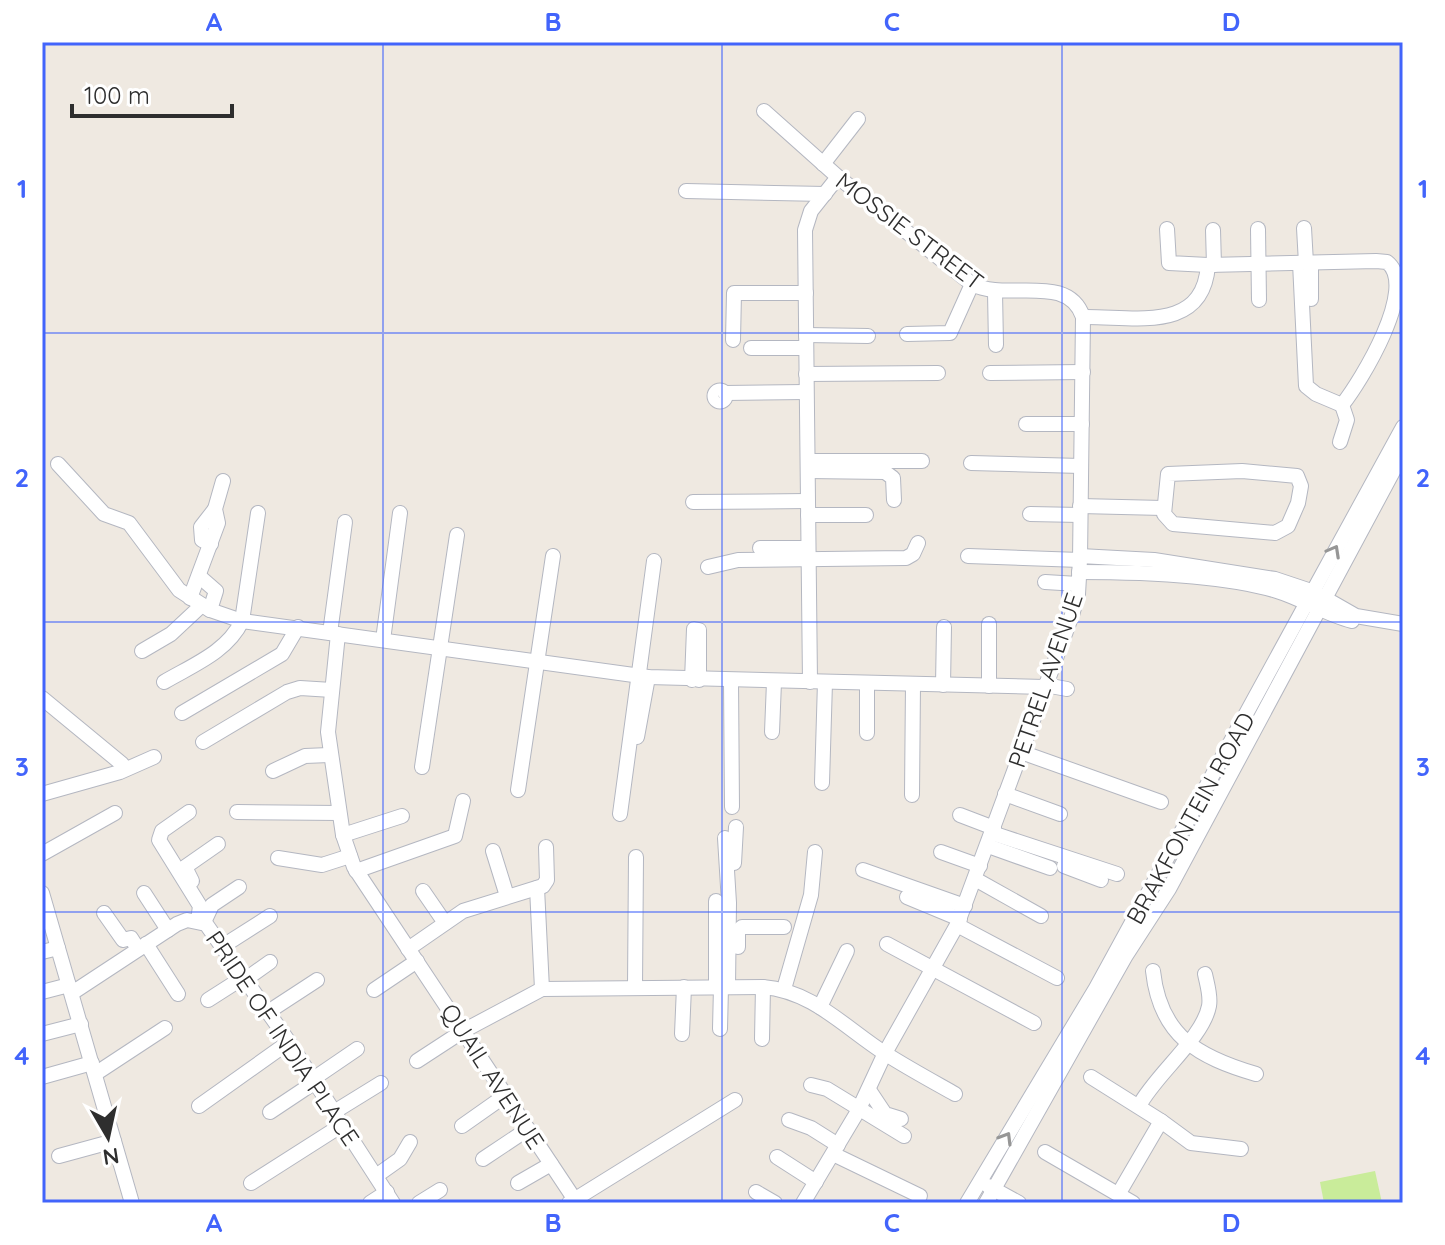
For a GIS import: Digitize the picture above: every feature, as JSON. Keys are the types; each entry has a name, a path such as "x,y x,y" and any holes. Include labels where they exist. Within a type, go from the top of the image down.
{"street":[{"name":"MOSSIE STREET","path":"764,111 838,177 972,284 995,292 1058,291 1075,303"},
{"path":"823,164 858,119"},
{"path":"822,783 807,554 806,223 838,177"},
{"path":"686,191 825,194"},
{"path":"1304,228 1306,386 1316,394 1342,405"},
{"path":"1167,229 1169,263 1387,262 1395,272 1394,314 1342,405 1347,420 1340,442"},
{"path":"1258,229 1259,300"},
{"path":"1083,317 1183,313 1204,290 1211,265 1213,230"},
{"path":"1305,263 1311,299"},
{"path":"907,334 950,333 972,284"},
{"path":"995,292 996,345"},
{"path":"733,340 734,293 806,293"},
{"name":"PETREL AVENUE","path":"803,1203 858,1111 885,1053 961,917 1045,686 1077,619 1083,317 1075,303"},
{"path":"751,348 868,336"},
{"path":"806,374 938,373"},
{"path":"990,373 1083,375"},
{"path":"1027,378 1083,375"},
{"path":"725,396 806,395"},
{"path":"1026,424 1082,424"},
{"name":"BRAKFONTEIN ROAD","path":"986,1203 1125,957 1169,889 1318,601 1403,427"},
{"name":"BRAKFONTEIN ROAD","path":"971,1202 980,1181 1096,988 1403,453"},
{"path":"808,466 922,461"},
{"path":"58,464 104,514 125,520 172,584 200,604 242,621 642,676 1067,689"},
{"path":"808,466 885,472 893,478 894,500"},
{"path":"976,466 1081,469"},
{"path":"1172,472 1291,473 1301,486 1288,526 1275,533 1173,524 1163,508 1165,477 1172,472"},
{"path":"200,604 200,577 211,544 202,540 201,527 215,509 223,481"},
{"path":"693,502 808,508 866,515"},
{"path":"1030,514 1163,508"},
{"path":"164,682 225,647 242,621 258,513"},
{"path":"383,640 400,513"},
{"name":"QUAIL AVENUE","path":"345,522 334,634 329,755 343,835 350,856 356,871 506,1095 573,1202"},
{"path":"422,767 457,535"},
{"path":"760,548 807,554 906,558 913,554 918,543"},
{"path":"708,567 738,560 807,554"},
{"path":"518,790 553,556"},
{"path":"974,560 1079,568 1147,567 1255,586 1318,601 1403,632"},
{"path":"620,814 628,763 635,753 633,735 654,561"},
{"path":"1045,582 1079,568"},
{"path":"142,651 171,634 216,591 200,577"},
{"path":"1318,601 1356,616 1403,624"},
{"path":"989,624 989,686"},
{"path":"182,713 282,654 298,627"},
{"path":"943,685 944,627"},
{"path":"695,680 696,655"},
{"path":"731,681 732,807"},
{"path":"772,732 774,682"},
{"path":"867,683 867,733"},
{"path":"912,795 913,684"},
{"path":"203,742 287,692 300,688 332,690"},
{"path":"42,694 102,739"},
{"path":"42,694 122,764"},
{"path":"1021,752 1161,802"},
{"path":"273,771 305,756 329,755"},
{"path":"42,794 120,772 154,757"},
{"path":"1005,794 1060,814"},
{"path":"356,871 455,836 463,801"},
{"path":"189,812 162,831 159,840 202,912"},
{"path":"237,812 339,813"},
{"path":"960,815 1050,868"},
{"path":"343,835 402,816"},
{"path":"42,854 114,818 42,861"},
{"path":"726,987 723,902 733,891 730,833"},
{"path":"991,836 1117,874"},
{"path":"991,836 1101,880"},
{"path":"202,912 185,867 218,844"},
{"path":"374,990 452,922 477,905 537,888 547,880 546,847"},
{"path":"493,851 507,896"},
{"path":"784,989 811,895 815,852"},
{"path":"941,852 978,872 1041,916"},
{"path":"278,858 322,865 350,856"},
{"path":"635,987 636,857"},
{"path":"863,870 961,917 1057,978"},
{"path":"238,884 212,905 202,912 238,884"},
{"path":"537,888 542,989"},
{"path":"423,891 452,922"},
{"path":"42,893 132,1203"},
{"path":"144,893 168,930"},
{"path":"907,897 961,917"},
{"name":"PRIDE OF INDIA PLACE","path":"42,992 70,989 202,912 376,1176 388,1199"},
{"path":"104,913 123,940"},
{"path":"223,946 270,916"},
{"path":"720,1029 738,931 747,926 784,927"},
{"path":"124,958 117,946 123,940 131,938 145,945 180,992"},
{"path":"887,944 1034,1023"},
{"path":"42,952 58,948"},
{"path":"820,1007 847,951"},
{"path":"208,1000 270,962"},
{"path":"1153,971 1158,1001 1187,1044 1216,1061 1256,1074"},
{"path":"1139,1106 1150,1086 1187,1044 1209,1009 1205,974"},
{"path":"268,1012 317,980"},
{"path":"682,1034 684,987"},
{"path":"762,1039 763,987"},
{"path":"417,1061 463,1031 542,989 763,987 784,989 820,1007 885,1053 955,1094"},
{"path":"42,1034 81,1024"},
{"path":"42,1077 93,1068 165,1028"},
{"path":"199,1106 289,1042"},
{"path":"270,1112 350,1050"},
{"path":"1091,1077 1202,1146 1241,1149"},
{"path":"251,1183 381,1083"},
{"path":"811,1085 827,1089 858,1111 904,1136"},
{"path":"869,1090 885,1114 901,1119"},
{"path":"462,1126 506,1095"},
{"path":"573,1202 735,1100"},
{"path":"789,1120 811,1128 835,1150 920,1196"},
{"path":"1119,1193 1161,1121"},
{"path":"483,1159 528,1129"},
{"path":"61,1151 113,1137"},
{"path":"376,1176 400,1159 410,1142"},
{"path":"1045,1152 1133,1203"},
{"path":"777,1157 816,1182"},
{"path":"518,1183 551,1164"},
{"path":"980,1181 1019,1203"},
{"path":"419,1203 440,1190"},
{"path":"756,1192 775,1203"},
{"path":"370,1203 388,1199"}],"green space":[{"path":"1375,1171 1382,1203 1324,1203 1320,1182"}]}
